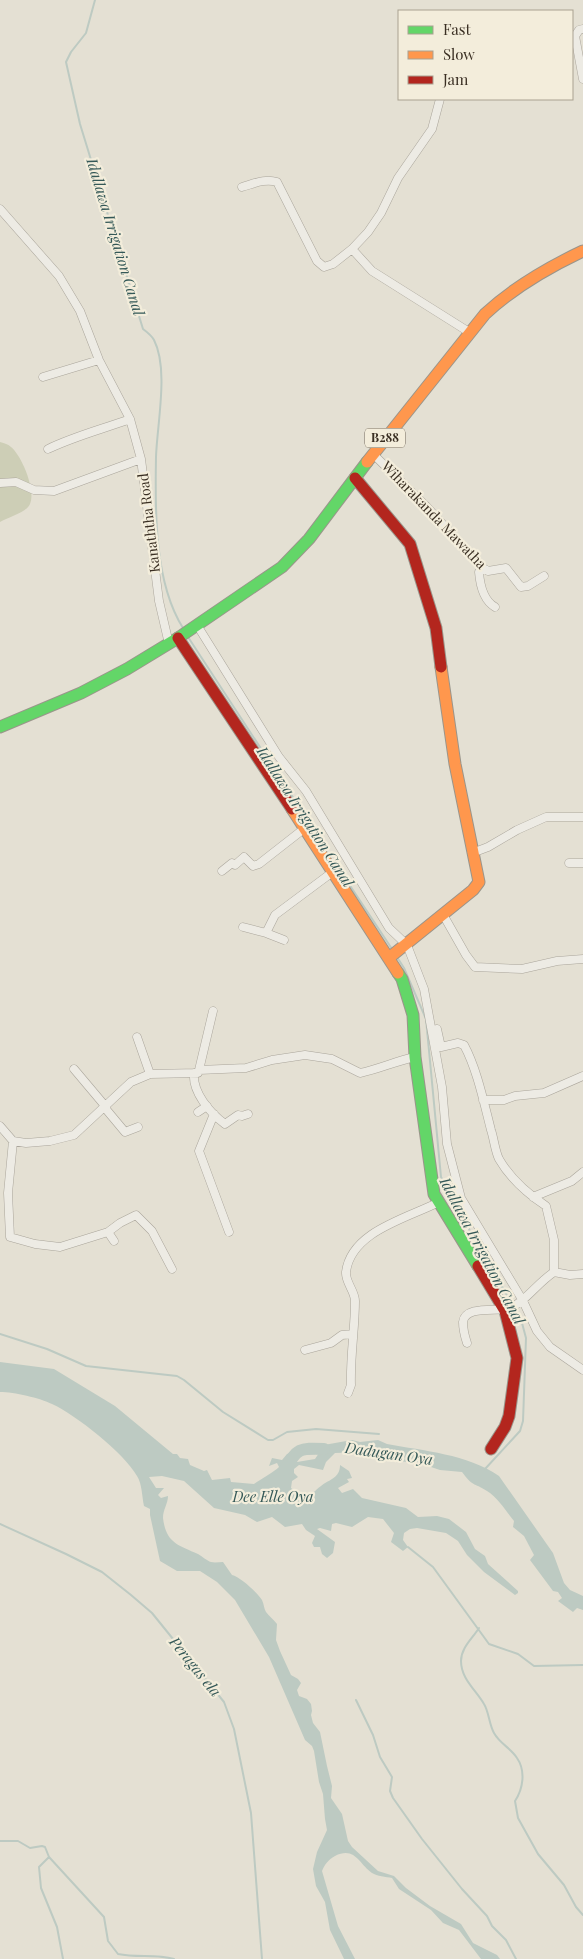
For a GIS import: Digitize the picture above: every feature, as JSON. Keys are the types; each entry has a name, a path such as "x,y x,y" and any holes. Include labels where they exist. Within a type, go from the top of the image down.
{"street":[{"path":"583,29 579,30 575,36 583,79"},
{"path":"242,187 271,180 277,182 316,261 324,267 333,264 368,232 381,213 398,178 432,129 440,100"},
{"path":"0,210 59,276 80,311 99,360 130,419 141,459"},
{"path":"352,248 372,271 469,332"},
{"name":"B288","path":"0,727 81,693 127,669 174,641 282,568 309,539 373,454 459,348 469,332 491,308 519,284 583,251"},
{"path":"43,377 99,360"},
{"path":"48,449 70,439 130,419"},
{"name":"Wiharakanda Mawatha","path":"373,454 428,507 488,572 506,568 521,587 528,586 544,576"},
{"name":"Kanaththa Road","path":"0,483 16,482 34,490 54,491 141,459 159,601 174,641"},
{"path":"355,478 410,544 429,605 436,628 455,764 479,882 473,890 397,952"},
{"path":"483,568 479,572 482,592 495,608"},
{"path":"197,625 279,757 306,791 389,928 413,1015 415,1057 434,1194 506,1310 517,1358 509,1416 505,1427 491,1449"},
{"path":"174,641 334,870 424,989 431,1004 441,1047 458,1043 464,1045 474,1063 474,1073 499,1159 526,1192 546,1206 554,1240 554,1272"},
{"path":"472,853 488,848 517,830 546,817 583,817"},
{"path":"222,871 232,863 234,865 244,856 254,866 259,864 305,828"},
{"path":"569,863 583,863"},
{"path":"266,933 275,915 334,870"},
{"path":"445,912 445,918 475,967 522,969 557,961 583,959"},
{"path":"243,927 284,940"},
{"path":"424,989 442,1087 447,1144 461,1198 538,1331 550,1347 583,1370"},
{"path":"213,1011 196,1071 195,1084 207,1106 225,1124 238,1115 248,1114"},
{"path":"137,1037 142,1057 150,1074"},
{"path":"0,1126 13,1141 26,1143 74,1135 131,1082 150,1074 246,1068 272,1060 305,1055 332,1059 360,1073 380,1068 398,1060 415,1057"},
{"path":"74,1070 125,1132 138,1127"},
{"path":"483,1100 504,1100 515,1096 544,1094 583,1076"},
{"path":"198,1112 207,1106"},
{"path":"214,1114 199,1150 229,1232"},
{"path":"13,1141 8,1193 10,1237 35,1244 60,1247 108,1232 136,1215 152,1231 172,1269"},
{"path":"533,1197 572,1181 583,1172"},
{"path":"348,1393 351,1385 355,1296 346,1275 348,1265 355,1251 365,1239 379,1229 439,1202"},
{"path":"108,1232 114,1241"},
{"path":"466,1343 464,1320 469,1314 485,1310 506,1310 520,1302 554,1272 570,1275 583,1274"},
{"path":"305,1350 331,1343 342,1335 353,1334"}],"green space":[{"path":"0,442 10,446 15,451 23,465 30,482 31,498 30,504 25,510 0,522"}],"water":[{"name":"Dee Elle Oya","path":"0,1362 54,1369 115,1406 173,1454 177,1454 180,1458 188,1459 190,1465 204,1471 207,1470 212,1480 230,1478 231,1482 254,1484 279,1467 277,1463 269,1466 272,1458 282,1460 287,1454 293,1452 293,1455 297,1457 295,1460 297,1462 315,1459 319,1453 309,1453 307,1448 352,1440 360,1442 378,1440 387,1444 445,1454 473,1463 499,1476 553,1553 564,1583 570,1590 583,1596 583,1610 577,1608 573,1612 558,1601 562,1598 558,1592 553,1591 530,1560 534,1555 524,1536 513,1527 514,1521 495,1497 471,1482 462,1472 440,1470 419,1463 385,1460 363,1452 335,1453 326,1462 323,1470 299,1465 294,1469 294,1473 298,1477 292,1481 291,1488 303,1497 309,1495 334,1478 340,1469 340,1465 349,1471 352,1478 347,1479 349,1482 338,1488 342,1493 353,1489 362,1498 406,1508 418,1517 437,1516 449,1519 466,1532 475,1549 485,1556 488,1564 518,1591 515,1595 484,1572 467,1555 458,1541 446,1533 417,1528 410,1529 404,1533 403,1540 408,1547 403,1551 391,1542 394,1533 383,1519 368,1517 352,1527 336,1523 332,1524 331,1531 317,1529 335,1542 333,1553 327,1558 322,1554 320,1547 314,1547 312,1543 315,1536 306,1530 302,1524 285,1527 272,1517 257,1522 245,1515 214,1508 184,1481 162,1476 149,1477 156,1488 164,1488 158,1495 161,1498 168,1496 163,1518 170,1538 209,1561 223,1562 232,1575 244,1582 260,1597 266,1612 277,1624 276,1640 280,1651 291,1675 301,1683 297,1690 299,1696 307,1699 311,1704 313,1723 320,1732 332,1786 331,1798 342,1814 348,1841 352,1847 378,1871 394,1876 406,1888 430,1906 461,1924 473,1943 497,1955 500,1959 481,1959 459,1930 443,1923 431,1910 399,1889 392,1878 372,1873 356,1857 342,1853 327,1862 322,1871 338,1926 355,1959 344,1959 330,1930 325,1902 316,1886 313,1869 317,1852 327,1830 323,1794 314,1751 312,1746 305,1740 269,1657 235,1600 217,1582 200,1571 177,1571 160,1561 150,1509 144,1506 139,1479 122,1457 99,1436 62,1409 34,1398 0,1392"}],"waterway":[{"name":"Idallawa Irrigation Canal","path":"95,0 86,33 71,52 66,62 80,124 143,329 153,339 161,366 161,397 156,457 156,522 161,568 166,589 173,610 183,628"},
{"name":"Idallawa Irrigation Canal","path":"188,637 326,848"},
{"name":"Idallawa Irrigation Canal","path":"343,875 392,949"},
{"name":"Idallawa Irrigation Canal","path":"397,957 404,968 426,1019 441,1177 512,1304"},
{"name":"Idallawa Irrigation Canal","path":"485,1469 520,1431 523,1421 526,1338 522,1323 514,1308"},
{"path":"0,1334 47,1349 86,1366 177,1376 223,1412 268,1440 273,1440 287,1432 316,1429 379,1434"},
{"name":"Dadugan Oya","path":"285,1470 296,1453 304,1449 324,1449"},
{"name":"Peragas ela","path":"0,1524 102,1572 131,1595 152,1613 224,1702 234,1729 251,1813 262,1959"},
{"path":"408,1547 433,1567 489,1644 518,1654 534,1666 583,1665"},
{"path":"479,1628 461,1656 463,1673 486,1707 494,1733 520,1763 522,1780 520,1791 515,1801 518,1818 538,1854 564,1885 576,1907 583,1915"},
{"path":"356,1700 373,1735 380,1757 392,1777 390,1791 393,1798 422,1839 462,1889 487,1916 492,1926 506,1940 516,1959"},
{"path":"0,1841 18,1841 30,1848 45,1847 49,1857 104,1917 108,1941 118,1954 174,1959"},
{"path":"49,1857 39,1867 41,1888 57,1927 63,1959"}],"traffic: fast":[{"path":"0,727 81,693 127,669 178,638 282,567 309,539 367,462"},
{"path":"398,973 402,979 413,1015 415,1057 434,1194 478,1266"}],"traffic: slow":[{"path":"367,462 485,314 507,295 531,279 583,251"},
{"path":"390,957 473,890 479,882 455,764 441,667"},
{"path":"292,809 398,973"}],"traffic: jam":[{"path":"355,478 410,544 436,628 441,667"},
{"path":"178,638 292,809"},
{"path":"478,1266 505,1311 517,1358 509,1416 505,1427 491,1449"}]}
